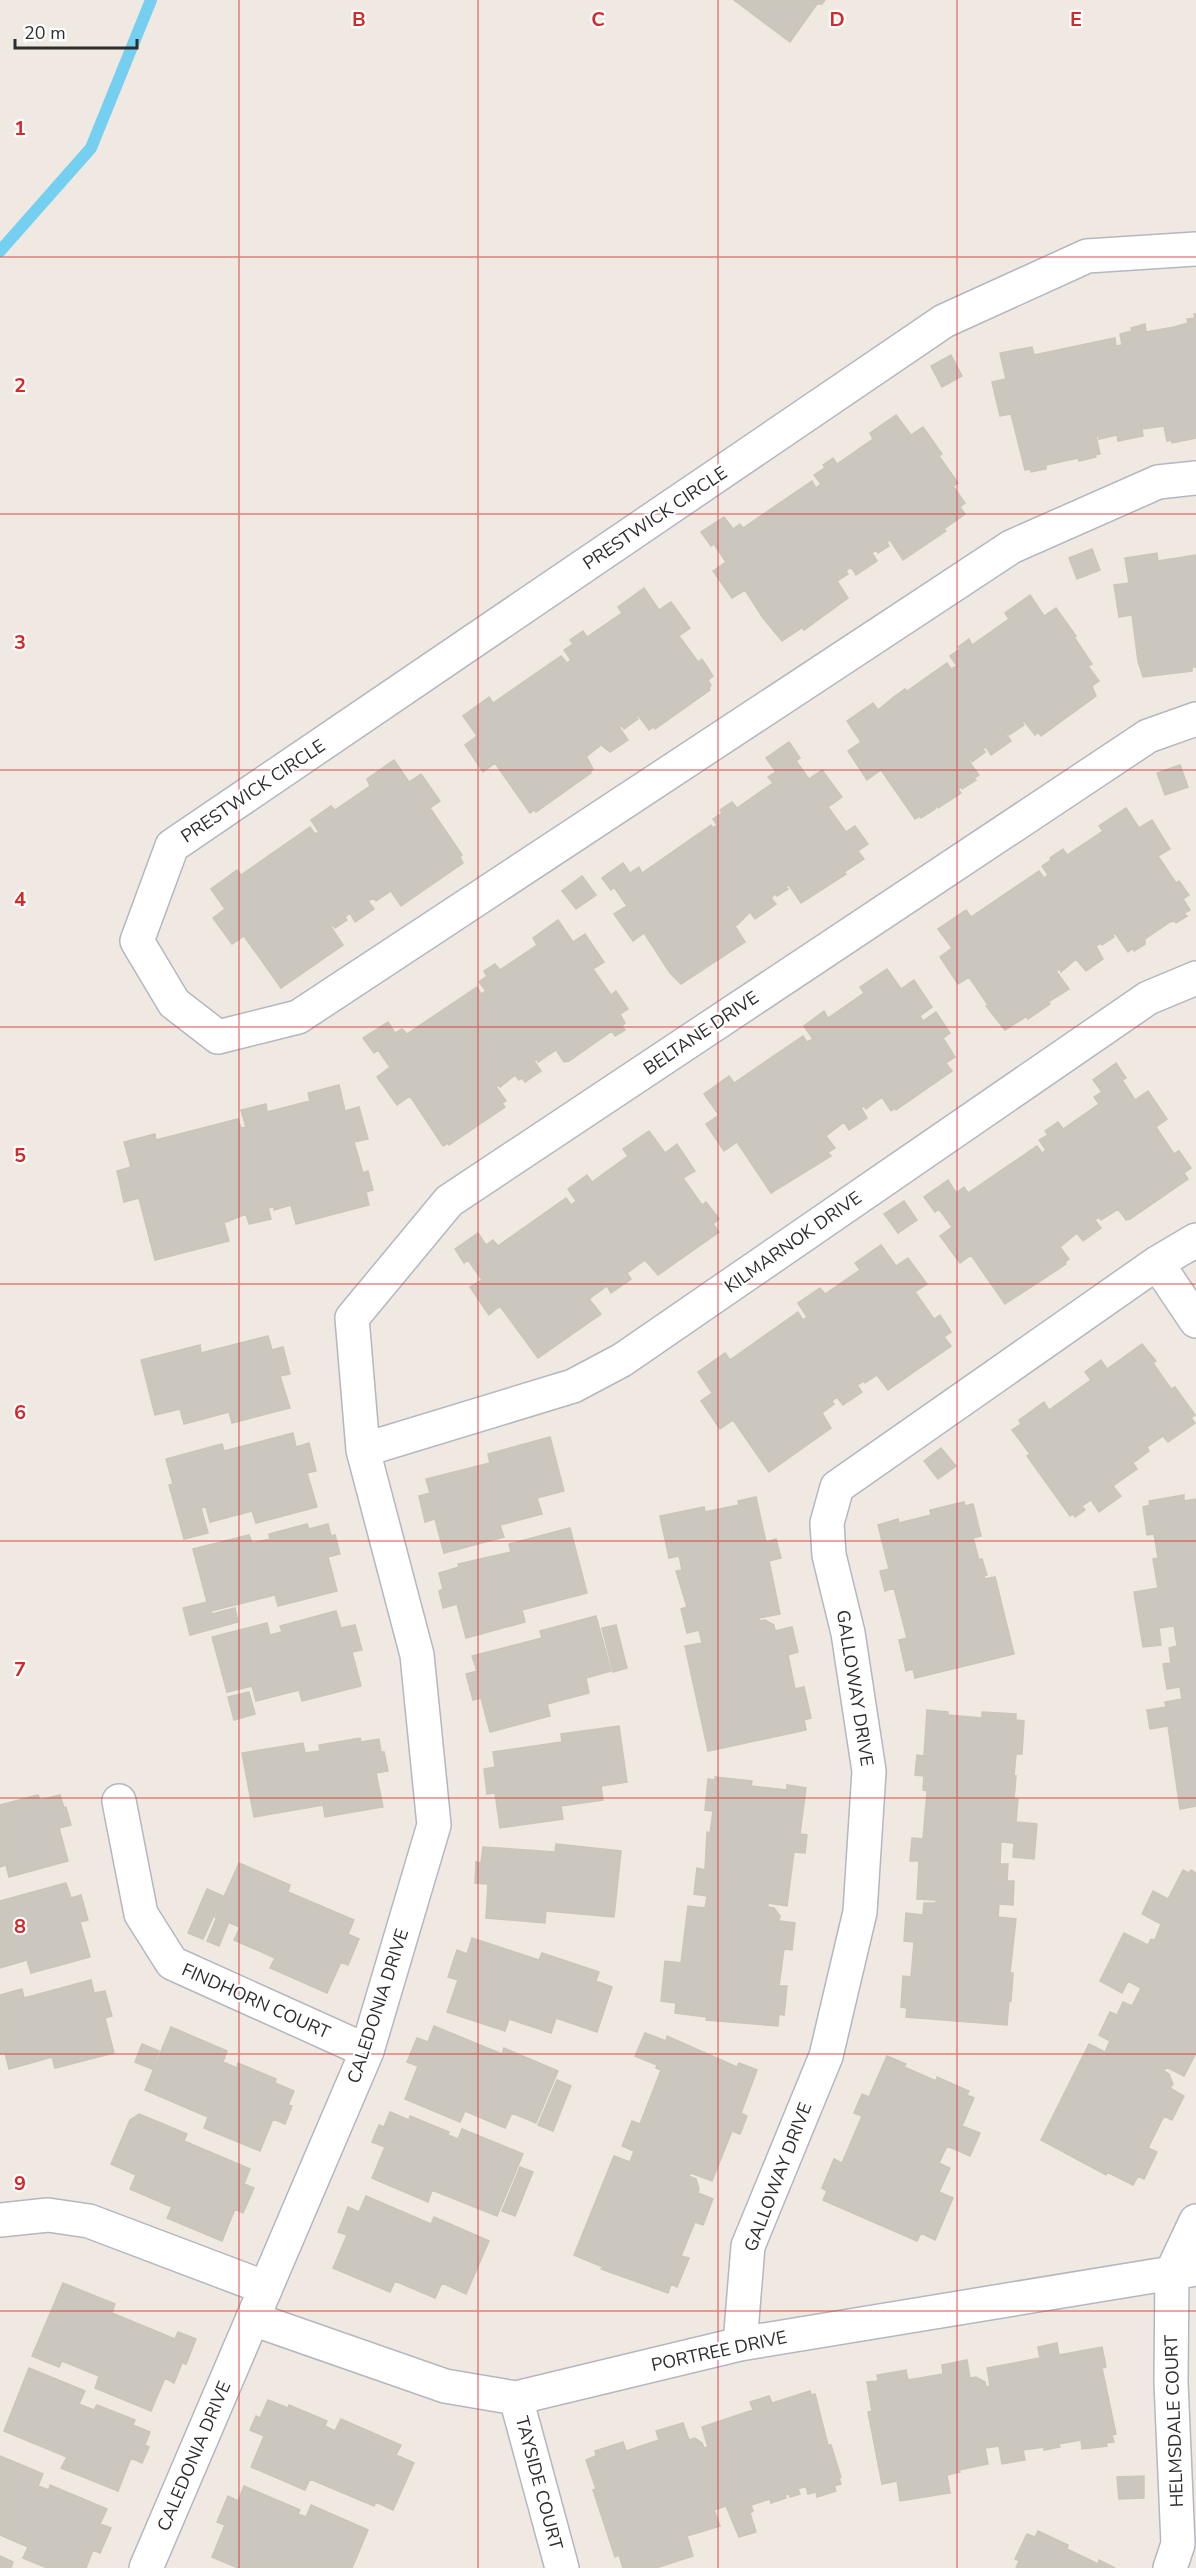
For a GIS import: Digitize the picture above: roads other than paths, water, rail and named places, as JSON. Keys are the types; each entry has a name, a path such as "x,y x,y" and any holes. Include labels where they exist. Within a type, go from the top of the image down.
{"street":[{"name":"PRESTWICK CIRCLE","path":"1196,249 1087,256 944,321 172,846 137,941 174,1003 218,1037 298,1017 1011,547 1158,482 1196,478"},
{"name":"BELTANE DRIVE","path":"363,1450 352,1318 449,1201 1148,736 1196,719"},
{"name":"KILMARNOK DRIVE","path":"363,1450 573,1386 622,1360 1148,998 1196,978"},
{"name":"GALLOWAY DRIVE","path":"740,2343 748,2246 826,2056 861,1912 869,1771 848,1633 829,1555 826,1523 837,1487 1157,1263 1196,1240"},
{"path":"1157,1263 1196,1321"},
{"name":"CALEDONIA DRIVE","path":"146,2568 367,2051 434,1825 417,1655 363,1450"},
{"name":"FINDHORN COURT","path":"119,1801 141,1914 172,1963 367,2051"},
{"path":"0,2220 48,2216 89,2221 266,2288"},
{"path":"1184,2271 1196,2221"},
{"name":"PORTREE DRIVE","path":"253,2319 445,2386 516,2398 740,2343 1184,2271"},
{"name":"HELMSDALE COURT","path":"1170,2568 1178,2544 1171,2382 1184,2271"},
{"name":"TAYSIDE COURT","path":"516,2398 562,2568"}],"waterway":[{"path":"0,251 91,148 151,0"}]}
